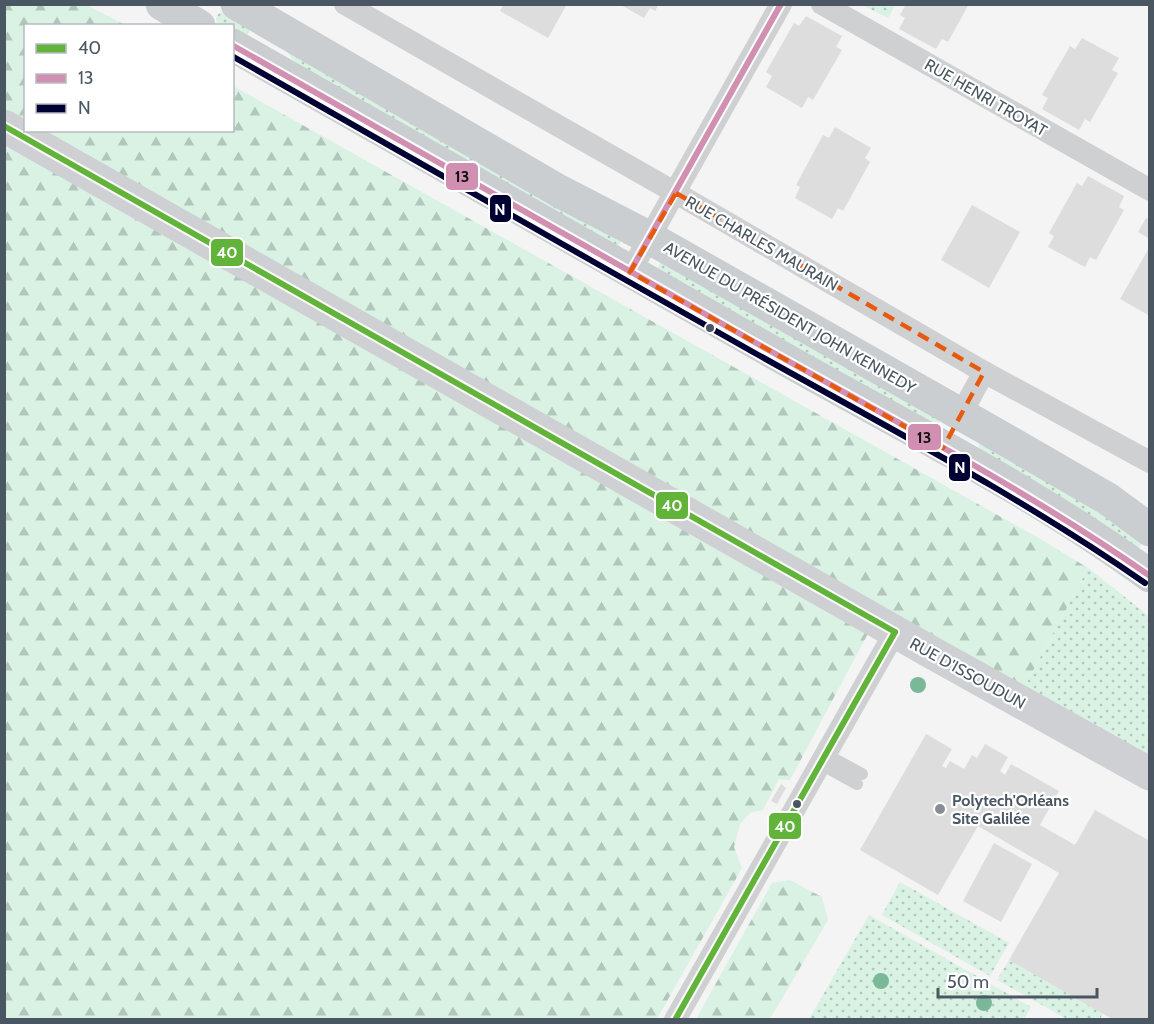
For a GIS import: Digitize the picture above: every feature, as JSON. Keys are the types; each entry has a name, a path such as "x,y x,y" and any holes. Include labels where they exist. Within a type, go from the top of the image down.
{"main road":[{"name":"AVENUE DU PRÉSIDENT JOHN KENNEDY","path":"237,4 559,191 650,238 961,414 1108,499 1149,530"},
{"path":"234,46 943,448 1096,537 1149,576"}],"street":[{"name":"RUE CHARLES MAURAIN","path":"345,4 984,372 1146,452"},
{"path":"630,272 781,4"},
{"name":"RUE HENRI TROYAT","path":"822,4 1149,190"},
{"name":"RUE D'ISSOUDUN","path":"4,126 1149,774"},
{"path":"943,448 984,372"},
{"path":"675,1020 895,632"}],"lane":[{"path":"822,758 859,779"}],"highlighted area":[{"path":"676,193 984,372 943,448 630,272"}],"green space":[{"path":"5,5 87,5 123,24 24,24 24,132 234,132 234,87 1042,540 1088,568 1022,691 881,609 790,780 779,779 763,810 750,813 740,824 734,847 742,868 657,1019 5,1020"},
{"path":"862,5 895,5 888,18"},
{"path":"228,12 251,27 245,39 234,33 234,24 217,23 216,18 219,13"},
{"path":"289,49 620,235 618,247 302,72 288,53"},
{"path":"670,261 944,415 933,430 661,275 658,267 660,263"},
{"path":"982,442 1145,540 1138,549 984,457 978,446"},
{"path":"1088,568 1149,616 1149,761 1022,691"},
{"path":"790,880 822,897 828,920 770,1019 696,1019 772,883"},
{"path":"900,882 1009,943 990,976 882,915"},
{"path":"869,915 1031,1007 1024,1019 809,1019"},
{"path":"1009,960 1103,1013 1100,1019 1067,1019 997,980"}],"building":[{"path":"504,4 567,4 548,38 500,11"},
{"path":"619,4 659,4 655,11 650,8 644,18"},
{"path":"906,4 969,4 948,42 942,39 936,49 899,29 905,18 900,15"},
{"path":"806,16 842,36 836,47 842,50 813,100 808,97 802,108 766,87 772,76 766,72 794,23 799,26"},
{"path":"1082,38 1119,58 1112,70 1118,73 1090,122 1085,119 1079,130 1042,109 1048,98 1042,95 1070,46 1075,49"},
{"path":"835,127 871,148 865,158 870,162 843,211 838,208 832,219 795,198 800,187 796,185 823,135 829,138"},
{"path":"1088,176 1124,196 1119,207 1124,210 1096,260 1090,257 1085,267 1048,247 1054,236 1049,233 1077,183 1082,186"},
{"path":"972,205 1020,232 989,288 941,260"},
{"path":"1146,218 1150,220 1150,239 1138,232"},
{"path":"1150,246 1150,316 1120,299"},
{"path":"926,734 952,749 942,766 946,768 950,761 964,769 972,755 977,758 985,744 1008,757 1000,771 1005,775 1011,764 1059,791 1040,825 1075,845 1095,810 1150,841 1150,1020 1114,1020 1009,960 1059,873 978,826 938,895 860,850"},
{"path":"781,784 786,788 777,804 771,801"},
{"path":"994,843 1032,864 1001,922 963,901"}],"transit line":[{"name":"13","path":"630,272 781,4"},
{"name":"13","path":"234,46 1005,483 1150,576"},
{"name":"N","path":"234,57 1001,491 1145,583"},
{"name":"40","path":"4,126 895,632"},
{"name":"40","path":"675,1020 895,632"}],"place":[{"name":"Polytech'Orléans Site Galilée","path":"940,809"}]}
